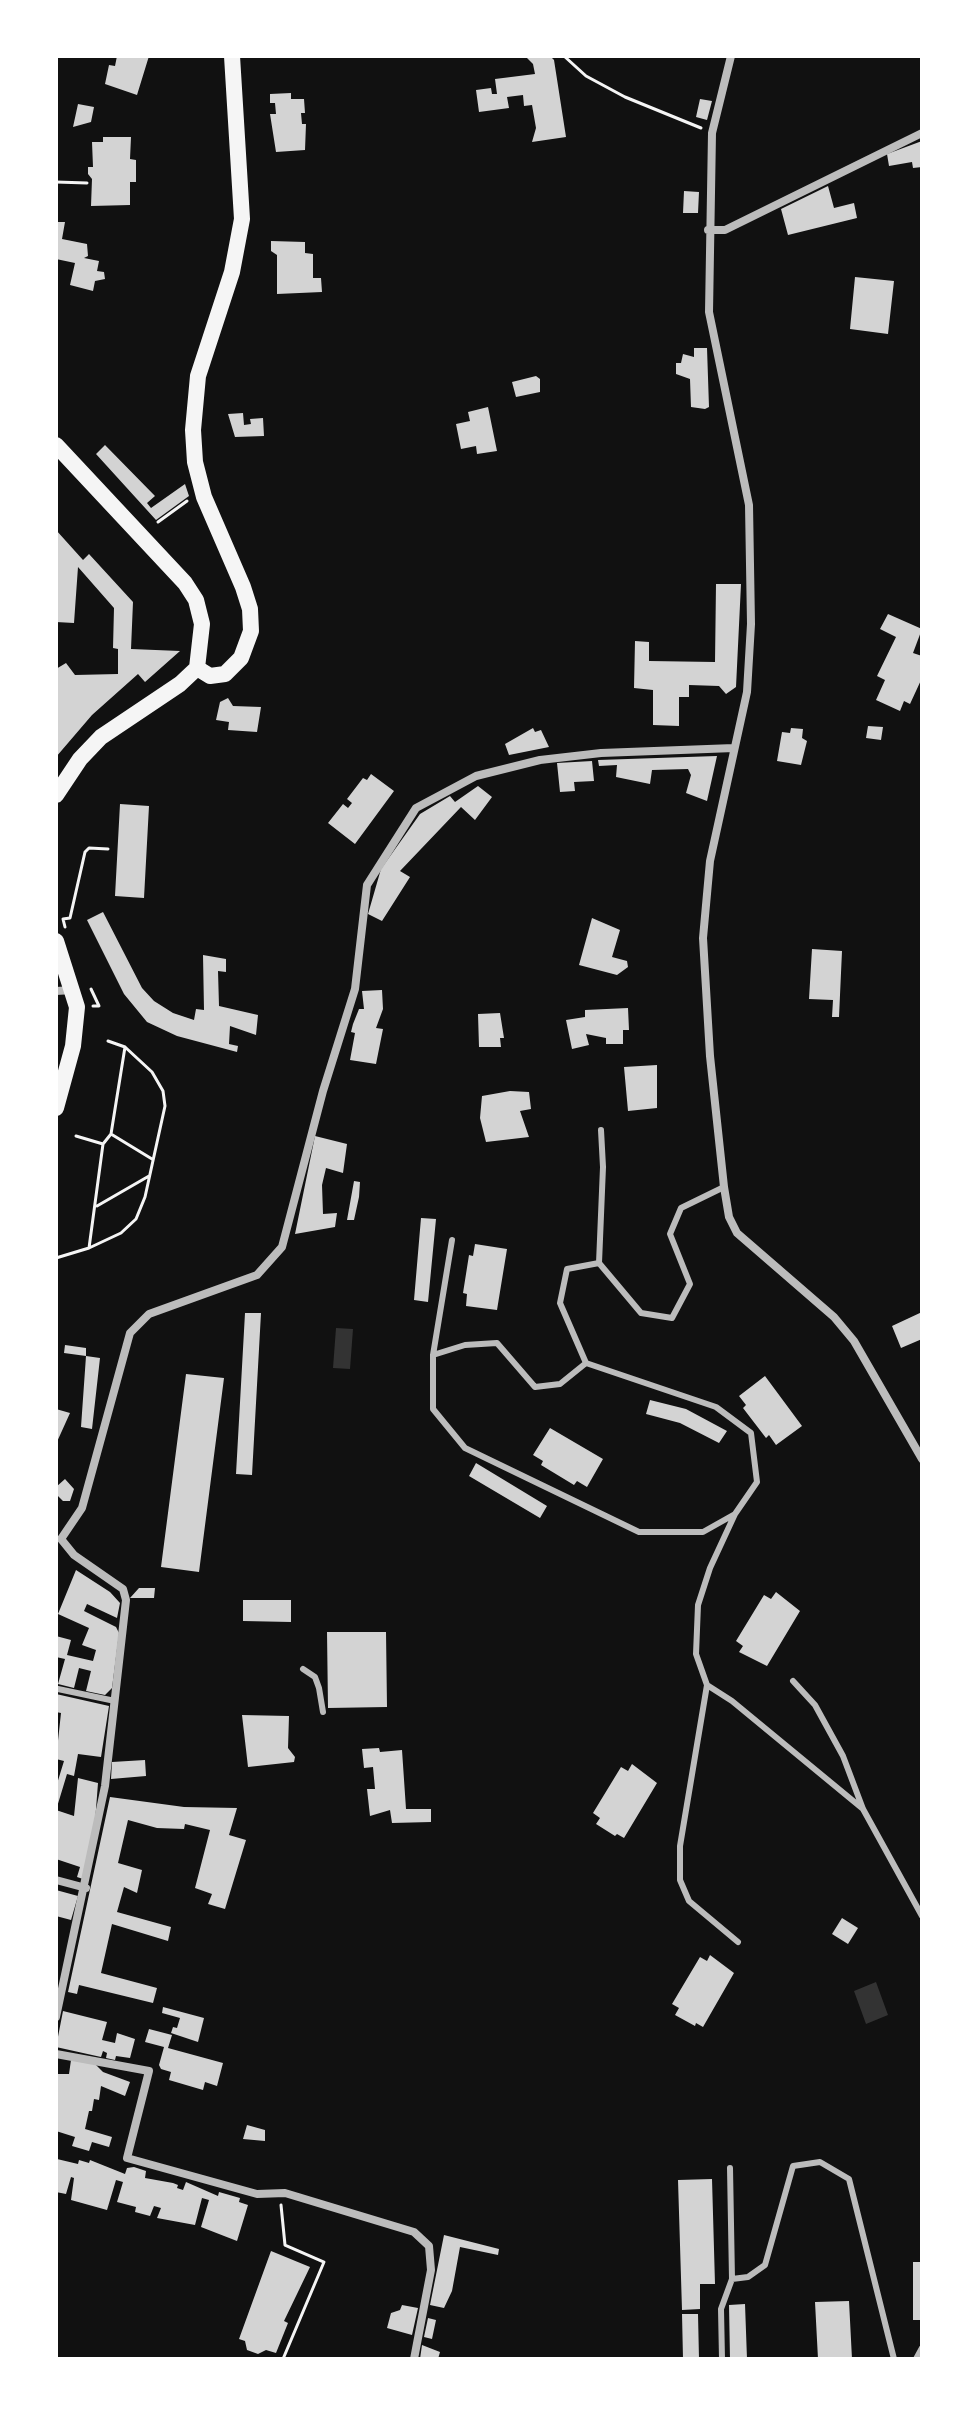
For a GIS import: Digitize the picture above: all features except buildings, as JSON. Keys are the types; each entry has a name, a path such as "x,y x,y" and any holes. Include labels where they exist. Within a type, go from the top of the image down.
{"main road":[{"path":"197,668 210,676 225,674 241,658 251,631 250,609 243,587 204,497 195,462 193,430 198,376 232,272 242,219 232,56"},
{"path":"56,445 185,583 196,600 202,624 197,668 180,684 101,737 80,759 56,795"},
{"path":"56,941 64,990 77,1007 73,1046 56,1108"}],"street":[{"path":"731,56 712,133 709,312 749,505 749,663 747,692 710,861 703,938 710,1056 724,1187 729,1217 737,1233 834,1317 854,1341 922,1459"},
{"path":"708,230 725,230 922,133"},
{"path":"56,2017 86,1888 105,1786 126,1600 123,1589 74,1555 59,1540 82,1508 130,1333 149,1314 257,1275 276,1257 285,1242 323,1091 355,989 367,885 416,808 476,776 540,760 601,753 734,748"},
{"path":"56,1880 86,1888"},
{"path":"56,2054 149,2071 127,2158 257,2194 285,2193 414,2232 429,2246 431,2270 414,2359"}],"lane":[{"path":"601,1130 603,1167 599,1263 641,1313 672,1318 690,1284 670,1234 681,1208 724,1187"},
{"path":"452,1240 433,1355 433,1409 465,1448 639,1532 703,1532 735,1514"},
{"path":"599,1263 567,1269 560,1303 586,1363 716,1407 751,1433 757,1482 735,1514 710,1568 698,1605 696,1654 707,1685 680,1846 680,1880 689,1901 738,1942"},
{"path":"433,1355 465,1345 497,1343 535,1387 560,1384 586,1363"},
{"path":"303,1669 315,1677 323,1712"},
{"path":"793,1681 822,1717 843,1756 863,1809 922,1916"},
{"path":"707,1685 732,1701 863,1809"},
{"path":"58,1689 115,1701"},
{"path":"732,2279 748,2277 765,2265 793,2166 820,2162 849,2179 894,2359"},
{"path":"722,2359 721,2309 732,2279 730,2168"},
{"path":"916,2359 922,2348"}],"path":[{"path":"564,56 586,76 625,97 712,133"},
{"path":"56,182 87,183"},
{"path":"158,522 188,501"},
{"path":"63,919 70,918 85,852 89,848 108,849"},
{"path":"56,1258 89,1248 121,1233 136,1219 150,1175 165,1106 163,1091 152,1072 125,1047 108,1041"},
{"path":"89,1248 103,1144 111,1134 125,1047"},
{"path":"111,1134 153,1160"},
{"path":"76,1136 103,1144"},
{"path":"97,1206 150,1175"},
{"path":"275,2194 281,2204 285,2245 324,2262 283,2359"}],"shaded area":[{"path":"336,1328 353,1329 350,1369 333,1368"},
{"path":"876,1982 888,2015 866,2024 854,1991"}]}
